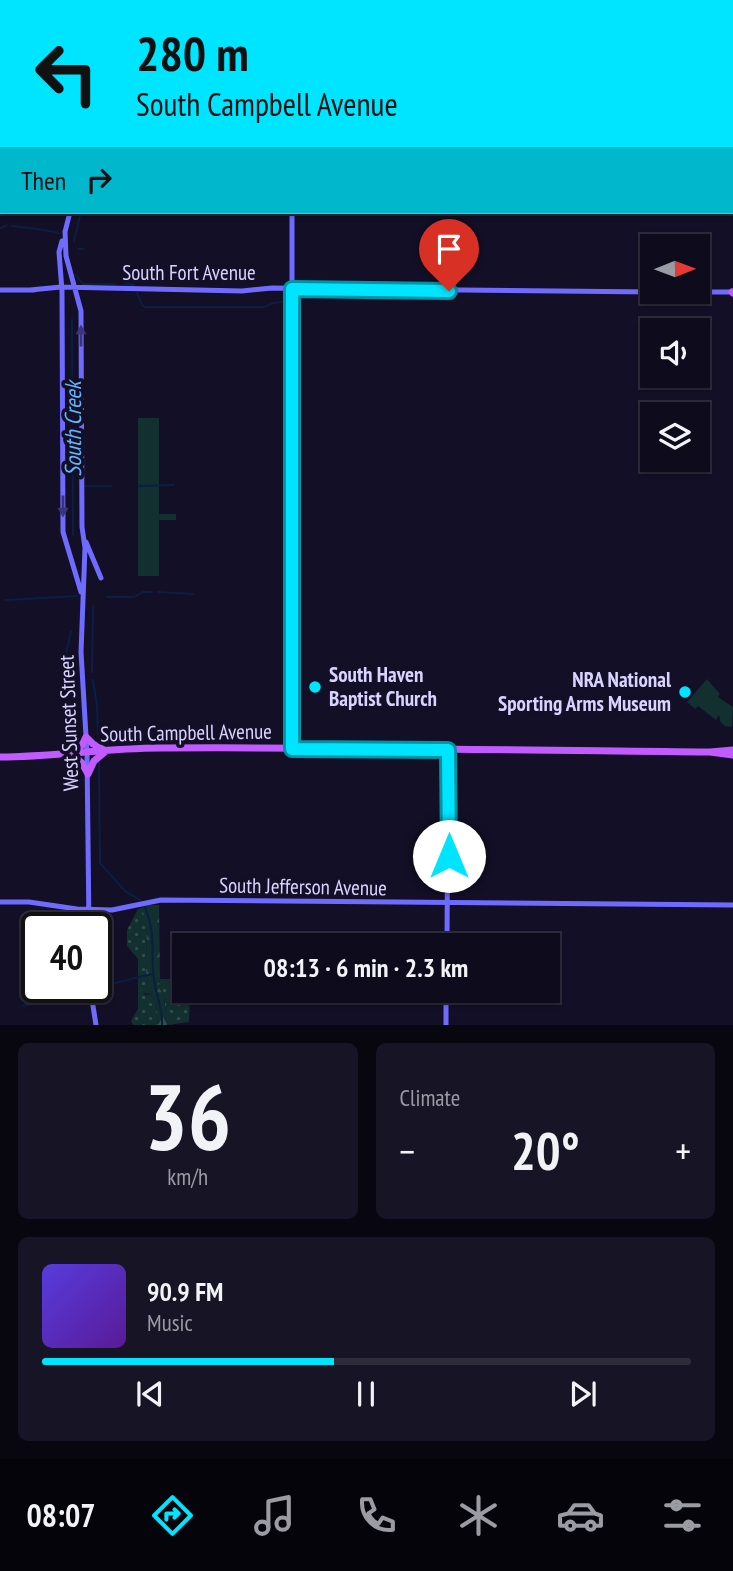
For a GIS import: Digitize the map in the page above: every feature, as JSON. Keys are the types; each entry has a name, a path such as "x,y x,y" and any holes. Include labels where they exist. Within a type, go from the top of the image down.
{"main road":[{"path":"86,737 106,751 94,761 88,774 80,760 72,754 86,737"},
{"name":"South Campbell Avenue","path":"0,757 155,748 732,754"}],"street":[{"name":"West Sunset Street","path":"69,214 59,252 63,532 79,579 83,602"},
{"path":"292,214 292,749"},
{"name":"West Sunset Street","path":"65,230 66,256 81,311 82,527 85,548 81,652 88,753 89,910"},
{"name":"South Fort Avenue","path":"76,289 103,289"},
{"name":"South Fort Avenue","path":"0,290 640,292"},
{"path":"81,311 87,290"},
{"path":"710,292 733,293"},
{"path":"82,527 100,578"},
{"path":"448,750 448,933"},
{"name":"South Jefferson Avenue","path":"0,902 38,903 89,910 121,909 161,900 733,905"},
{"path":"92,1003 96,1025"},
{"path":"446,1003 446,1025"}],"green space":[{"path":"138,418 159,418 159,514 176,514 176,520 159,520 159,576 138,576"},
{"path":"707,679 720,694 718,697 733,707 732,727 725,726 719,715 716,720 698,706 695,709 687,702"},
{"path":"149,905 143,909 147,929 148,987 143,992 145,995 153,994 158,1025 133,1025 131,1021 138,1009 138,959 127,946 127,930 138,909"},
{"path":"149,905 159,905 160,979 157,985 164,996 167,1025 158,1025 153,994 141,993 148,987 146,929 142,909"},
{"path":"160,979 172,979 172,1003 190,1003 189,1022 167,1025 164,996 157,985"}],"waterway":[{"name":"South Creek","path":"74,241 81,214"},
{"path":"1,228 7,225"},
{"path":"12,226 59,233"},
{"path":"78,249 83,249"},
{"path":"76,275 83,284 115,284"},
{"path":"124,284 134,285"},
{"path":"137,293 145,307 264,307 285,302 289,293"},
{"name":"South Creek","path":"72,320 73,535"},
{"path":"139,486 174,485"},
{"path":"85,486 111,486"},
{"path":"107,597 134,597 143,592 152,592"},
{"path":"158,592 193,594"},
{"path":"6,600 77,596"},
{"name":"South Creek","path":"92,672 93,606"},
{"path":"61,662 64,663 71,631"},
{"name":"South Creek","path":"93,680 98,734"},
{"name":"South Creek","path":"99,762 100,863 125,891 140,900"},
{"name":"South Creek","path":"145,907 151,927 154,980 162,1025"},
{"path":"112,984 153,974"},
{"path":"23,1006 36,1003"}],"place":[{"name":"South Haven Baptist Church","path":"315,687"},
{"name":"NRA National Sporting Arms Museum","path":"685,692"}],"route":[{"path":"449,291 292,289 292,749 448,750 449,856"}]}
